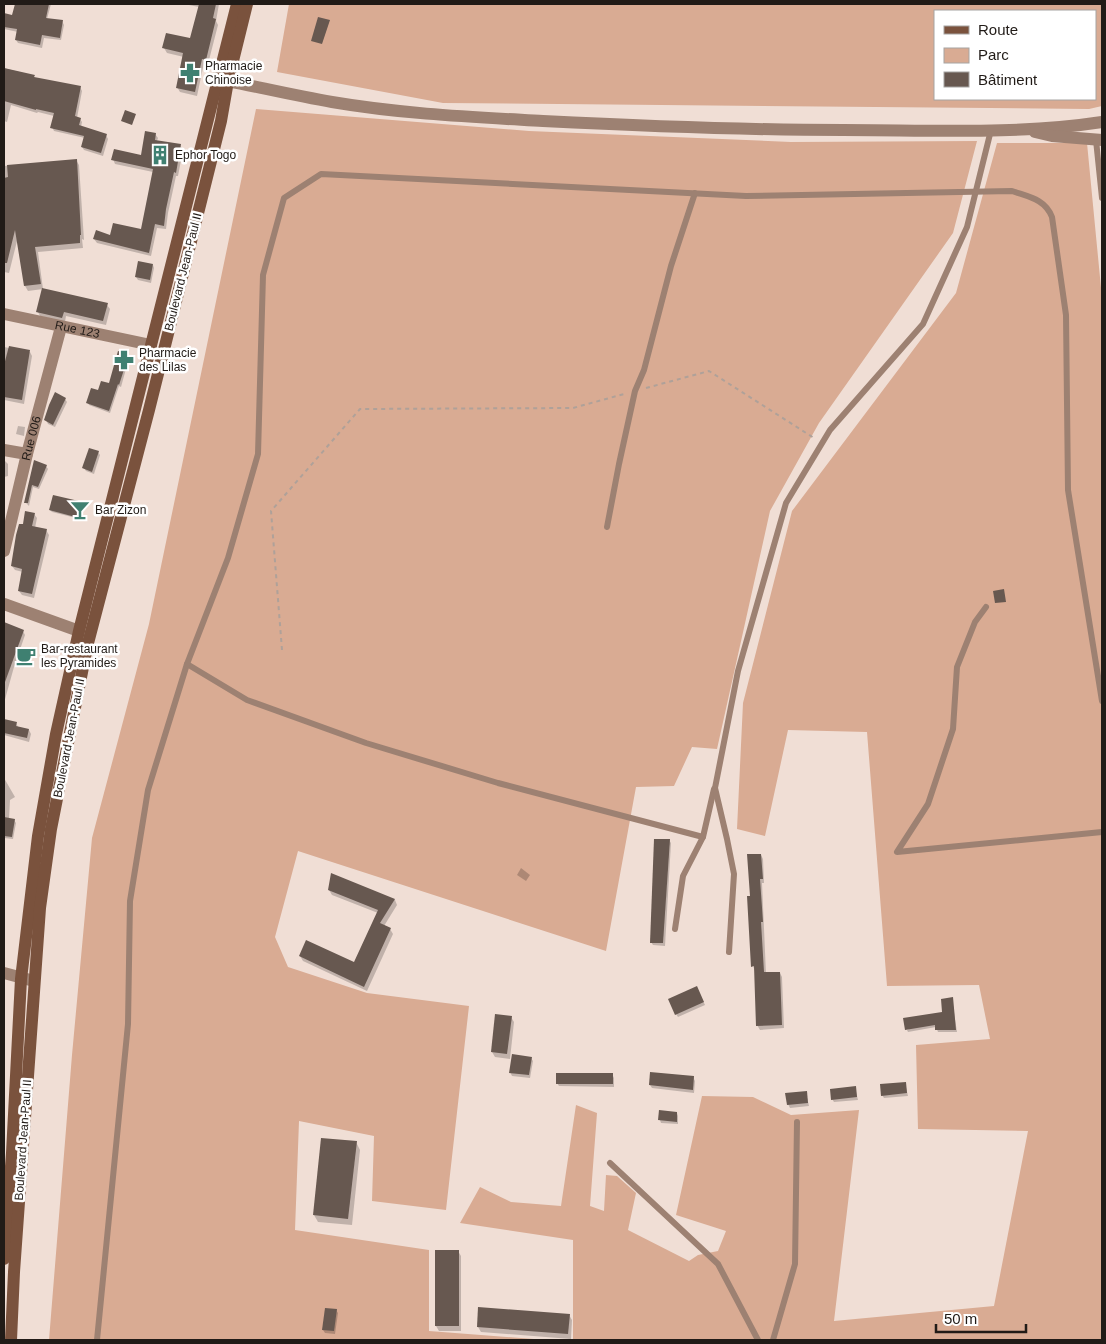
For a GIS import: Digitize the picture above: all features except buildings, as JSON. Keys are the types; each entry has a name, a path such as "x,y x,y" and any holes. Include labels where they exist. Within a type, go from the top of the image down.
{"main road":[{"name":"Boulevard Jean-Paul II","path":"11,1340 28,980 38,836 56,734 79,631 237,4"},
{"name":"Boulevard Jean-Paul II","path":"4,1259 8,1152 28,980 51,829 87,647 221,121 228,81 247,4"}],"street":[{"path":"228,81 332,102 396,110 485,118 664,127 765,130 991,130 1102,122"},
{"path":"1019,128 1052,136 1099,140"},
{"name":"Rue 123","path":"4,314 152,345"},
{"name":"Rue 006","path":"4,551 60,326"},
{"path":"4,450 27,454"},
{"path":"4,604 79,631"},
{"path":"4,973 28,980"}],"lane":[{"path":"675,929 683,876 703,837 715,788 738,672 786,503 830,430 923,324 967,227 991,130"},
{"path":"1099,140 1102,198"},
{"path":"97,1340 128,1024 130,901 148,790 187,664 228,558 258,454 263,275 284,198 321,174 746,196 1012,192 1042,201 1049,208 1052,217 1066,315 1068,490 1102,701"},
{"path":"607,527 618,464 635,391 644,370 671,266 695,193"},
{"path":"986,608 975,622 957,667 953,729 928,804 897,852 1102,832"},
{"path":"187,664 247,700 366,743 498,783 703,837"},
{"path":"715,788 734,874 729,952"},
{"path":"773,1340 795,1264 797,1122"},
{"path":"610,1163 718,1264 758,1340"}],"path":[{"path":"282,650 272,511 360,409 573,408 709,371 822,443"}],"green space":[{"path":"289,4 1102,4 1102,106 1089,109 443,103 277,72"},
{"path":"256,109 529,131 791,142 977,141 953,233 819,423 770,511 717,749 692,747 674,786 636,787 606,951 298,851 275,937 288,967 367,993 469,1006 446,1210 372,1201 374,1136 299,1121 295,1230 429,1250 429,1331 547,1340 49,1340 92,838 149,624"},
{"path":"997,143 1087,143 1102,298 1102,1340 573,1340 573,1240 460,1223 480,1187 511,1202 561,1206 576,1105 597,1113 590,1206 604,1211 606,1175 617,1176 636,1193 628,1230 689,1261 698,1255 718,1251 726,1231 676,1215 702,1096 753,1097 791,1115 859,1110 834,1321 994,1306 1028,1131 918,1129 916,1045 990,1039 979,985 887,986 867,732 788,730 765,836 737,829 743,703 792,511 956,293"}],"place":[{"name":"Pharmacie Chinoise","path":"190,73"},
{"name":"Ephor Togo","path":"160,155"},
{"name":"Pharmacie des Lilas","path":"124,360"},
{"name":"Bar Zizon","path":"80,510"},
{"name":"Bar-restaurant les Pyramides","path":"26,656"}]}
